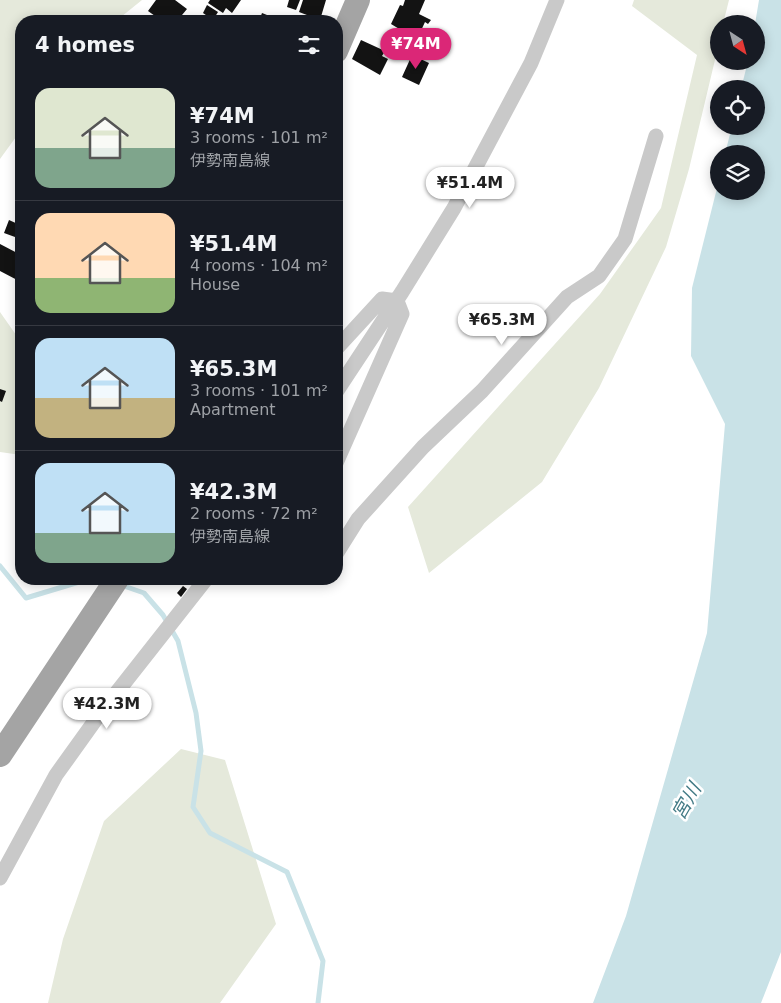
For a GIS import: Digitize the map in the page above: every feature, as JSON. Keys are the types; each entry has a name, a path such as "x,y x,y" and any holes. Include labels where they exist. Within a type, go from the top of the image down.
{"main road":[{"path":"343,35 358,0"},
{"path":"0,755 113,585"}],"street":[{"path":"343,381 454,208 526,71 557,0"},
{"path":"343,543 358,519 423,447 482,392 567,297 599,276 625,239 656,136"},
{"path":"343,341 382,299 396,301"},
{"path":"343,447 402,314 396,301"},
{"path":"0,878 56,775 99,715 201,585"}],"shaded area":[{"path":"0,0 142,0 123,15 15,15 15,138 0,159"},
{"path":"634,0 729,0 725,15 710,15 710,70 713,70 689,169 666,247 599,388 542,482 429,573 408,507 600,294 661,208 697,55 632,6"},
{"path":"0,312 15,333 15,454 0,452"},
{"path":"181,749 225,760 276,924 220,1003 48,1003 63,939 104,821"}],"water":[{"name":"宮川","path":"759,0 781,0 781,952 761,1003 593,1003 626,916 707,633 725,424 691,356 692,288 714,200 765,200 765,145 727,145 730,135 765,135 765,80 743,80 746,70 765,70 765,15 756,15"}],"building":[{"path":"156,0 175,0 187,9 182,15 154,15 148,11"},
{"path":"210,0 241,0 232,13 226,8 223,13 208,3"},
{"path":"289,0 300,0 296,10 287,7"},
{"path":"303,0 326,0 322,15 307,15 299,12"},
{"path":"405,0 425,0 419,14 431,20 428,24 425,22 412,50 396,42 401,30 391,24 400,5 403,6"},
{"path":"207,5 218,12 216,15 206,15 203,13"},
{"path":"361,40 385,51 382,56 388,59 380,75 352,59"},
{"path":"412,55 429,63 419,85 402,77"},
{"path":"9,220 15,223 15,237 4,233"},
{"path":"0,244 15,252 15,279 0,271"},
{"path":"0,389 6,391 2,402 0,401"},
{"path":"183,586 187,589 181,597 177,593"}],"waterway":[{"path":"0,566 15,584"},
{"path":"15,585 26,598 69,585"},
{"path":"124,586 144,593 163,615 178,641 196,713 201,751 193,807 210,833 287,872 323,961 318,1003"}]}
